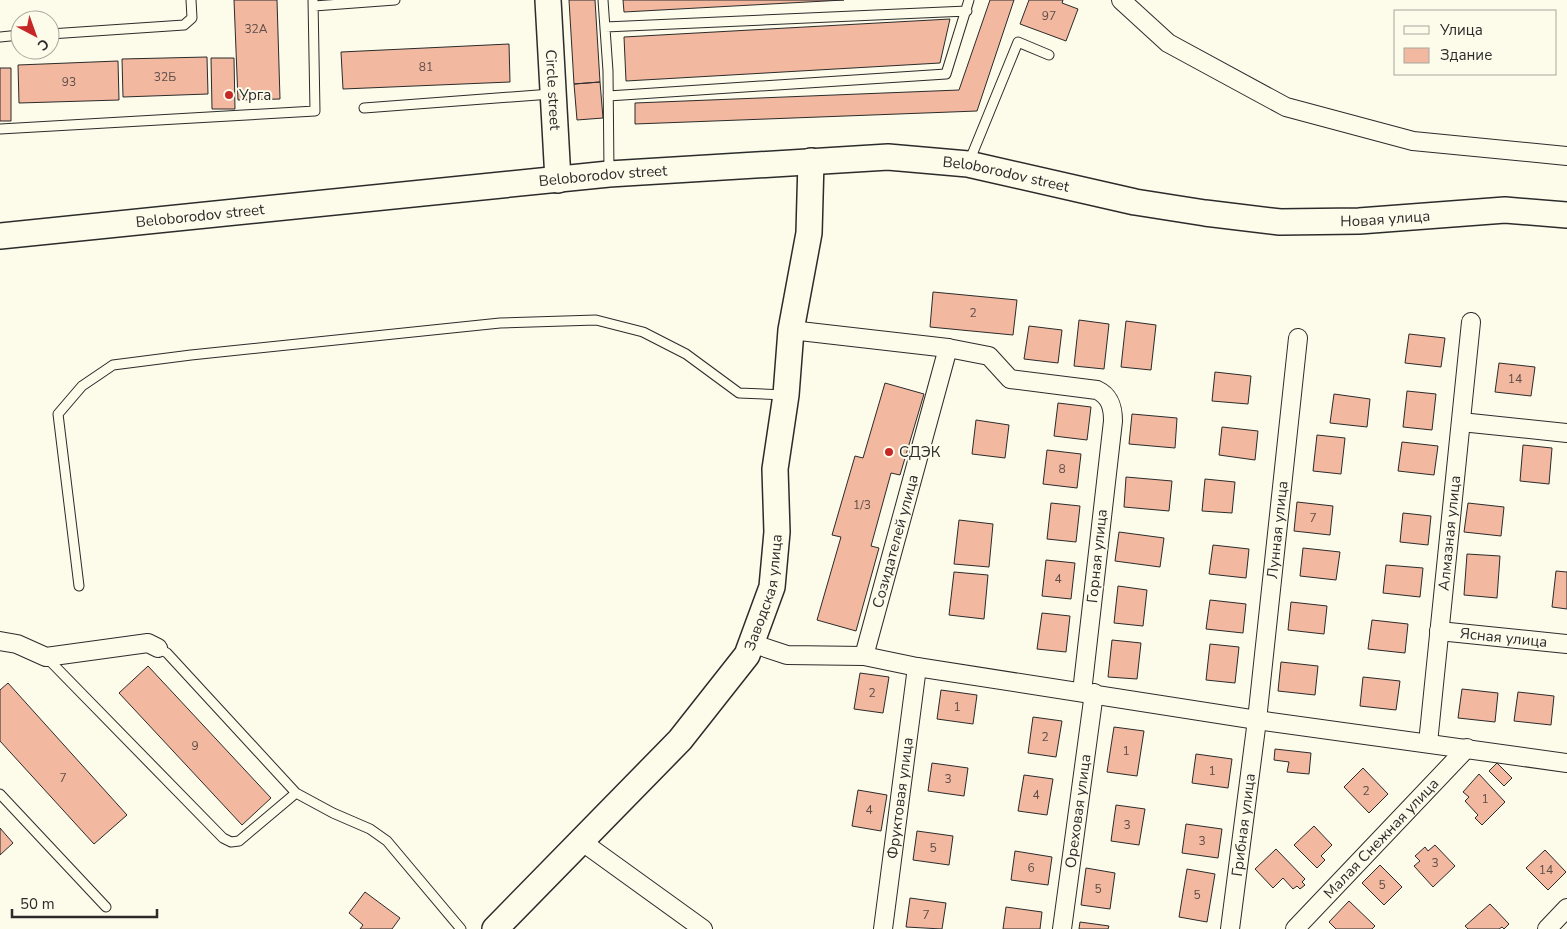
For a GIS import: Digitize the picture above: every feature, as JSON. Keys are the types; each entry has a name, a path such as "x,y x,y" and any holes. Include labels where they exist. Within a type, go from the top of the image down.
{"main road":[{"name":"Circle street","path":"548,0 558,180"},
{"name":"Beloborodov street","path":"0,236 608,174 888,157 968,164 1135,202 1204,213"},
{"name":"Заводская улица","path":"496,929 680,740 747,655 772,588 777,532 775,469 786,395 791,330 809,233 811,161"},
{"name":"Новая улица","path":"1204,213 1280,222 1359,221 1505,210 1567,215"}],"street":[{"path":"1121,0 1168,43 1286,107 1413,142 1567,156"},
{"name":"Алмазная улица","path":"1428,743 1471,322"},
{"path":"791,330 948,348"},
{"name":"Лунная улица","path":"1257,720 1298,338"},
{"name":"Горная улица","path":"948,348 989,356 1010,379 1097,390 1108,399 1112,406 1113,421 1088,692"},
{"name":"Созидателей улица","path":"864,656 948,348"},
{"path":"1461,422 1567,433"},
{"name":"Ясная улица","path":"1439,631 1567,644"},
{"path":"0,641 17,644 46,657 148,643 158,648"},
{"path":"751,644 787,656 864,656 917,667 1088,692 1257,720 1567,763"},
{"name":"Фруктовая улица","path":"883,929 917,667"},
{"name":"Ореховая улица","path":"1062,929 1088,692"},
{"name":"Грибная улица","path":"1230,929 1257,720"},
{"name":"Малая Снежная улица","path":"1295,929 1467,748"},
{"path":"581,841 703,929"},
{"path":"1547,929 1567,908"}],"lane":[{"path":"60,33 184,25 192,18 192,0"},
{"path":"0,129 315,111 314,3 395,0"},
{"path":"603,0 608,96 608,174"},
{"path":"608,96 946,74 969,0"},
{"path":"605,27 967,11"},
{"path":"968,164 1018,42 1049,55"},
{"path":"364,108 553,94"},
{"path":"79,586 58,414 82,386 113,365 500,323 596,320 643,332 686,354 739,393 786,395"},
{"path":"158,648 167,653 296,792 333,813 370,829 387,841 461,929"},
{"path":"46,657 223,838 232,842 239,841 296,792"},
{"path":"0,794 106,907"}],"building":[{"path":"234,0 277,0 280,99 238,100"},
{"path":"569,0 595,0 600,82 574,84"},
{"path":"623,0 844,0 624,12"},
{"path":"990,0 1014,0 977,111 635,124 635,103 959,90"},
{"path":"1029,0 1063,0 1062,3 1078,9 1066,41 1020,24"},
{"path":"950,19 940,63 626,81 624,37"},
{"path":"509,44 510,82 343,89 341,52"},
{"path":"207,57 208,94 123,97 122,59"},
{"path":"211,58 234,58 235,109 212,109"},
{"path":"118,61 119,100 19,103 18,65"},
{"path":"0,68 11,68 11,121 0,121"},
{"path":"600,82 603,118 577,120 574,84"},
{"path":"933,292 1017,300 1013,335 930,327"},
{"path":"1079,320 1109,324 1104,369 1074,366"},
{"path":"1126,321 1156,325 1151,370 1121,367"},
{"path":"1029,326 1062,330 1058,363 1024,359"},
{"path":"1409,334 1445,338 1441,367 1405,363"},
{"path":"1499,363 1535,367 1531,396 1495,392"},
{"path":"1215,372 1251,376 1248,404 1212,401"},
{"path":"885,383 924,394 900,475 891,473 871,546 879,548 856,631 817,620 841,537 832,535 855,456 863,458"},
{"path":"1407,391 1436,394 1432,430 1403,427"},
{"path":"1334,394 1370,399 1367,427 1330,423"},
{"path":"1058,403 1091,407 1087,440 1054,436"},
{"path":"1132,414 1177,418 1175,448 1129,444"},
{"path":"976,420 1009,425 1005,458 972,454"},
{"path":"1222,427 1258,431 1255,460 1219,455"},
{"path":"1317,435 1345,438 1341,474 1313,471"},
{"path":"1402,442 1438,446 1434,475 1398,471"},
{"path":"1523,445 1552,448 1549,484 1520,481"},
{"path":"1047,450 1081,454 1077,488 1043,484"},
{"path":"1126,477 1172,481 1169,511 1124,507"},
{"path":"1205,479 1235,482 1232,513 1202,511"},
{"path":"1297,502 1333,506 1330,535 1294,531"},
{"path":"1051,503 1080,506 1076,542 1047,539"},
{"path":"1468,503 1504,507 1501,536 1464,532"},
{"path":"1403,513 1431,516 1428,545 1400,542"},
{"path":"959,520 993,524 989,567 954,564"},
{"path":"1119,532 1164,538 1160,567 1115,561"},
{"path":"1213,545 1249,549 1246,578 1209,574"},
{"path":"1303,548 1340,552 1336,580 1300,576"},
{"path":"1467,554 1500,556 1497,598 1464,595"},
{"path":"1046,560 1075,563 1071,599 1042,596"},
{"path":"1386,565 1423,568 1420,597 1383,593"},
{"path":"1556,571 1567,572 1567,609 1552,607"},
{"path":"954,572 988,575 984,619 949,615"},
{"path":"1118,586 1147,590 1143,626 1114,623"},
{"path":"1210,600 1246,604 1243,633 1206,629"},
{"path":"1291,602 1327,606 1324,634 1288,630"},
{"path":"1042,613 1070,616 1066,652 1037,649"},
{"path":"1372,620 1408,624 1405,653 1368,649"},
{"path":"1112,640 1141,643 1137,679 1108,677"},
{"path":"1210,644 1239,647 1235,683 1206,680"},
{"path":"1281,662 1318,666 1315,695 1278,691"},
{"path":"148,666 271,798 242,825 119,693"},
{"path":"860,673 889,677 883,713 854,709"},
{"path":"1363,677 1400,681 1396,710 1360,706"},
{"path":"8,683 127,815 94,844 0,741 0,690"},
{"path":"1462,689 1498,693 1495,722 1458,718"},
{"path":"941,690 977,695 973,724 937,719"},
{"path":"1518,692 1554,696 1551,725 1514,721"},
{"path":"1033,717 1062,721 1056,757 1028,753"},
{"path":"1114,727 1144,731 1137,776 1107,772"},
{"path":"1275,749 1311,753 1309,774 1287,772 1289,762 1274,760"},
{"path":"1196,754 1232,759 1228,788 1192,783"},
{"path":"932,763 968,768 964,796 928,791"},
{"path":"1497,763 1512,778 1504,786 1489,771"},
{"path":"1363,768 1388,794 1369,813 1344,787"},
{"path":"1479,774 1505,802 1482,825 1475,818 1478,815 1465,801 1469,797 1463,792"},
{"path":"1024,775 1053,779 1047,815 1018,811"},
{"path":"858,790 887,795 881,831 852,826"},
{"path":"1116,805 1145,809 1139,845 1111,841"},
{"path":"1186,824 1222,829 1218,858 1182,853"},
{"path":"1314,826 1332,845 1321,856 1325,860 1317,868 1294,845"},
{"path":"0,828 13,843 0,855"},
{"path":"917,831 953,836 949,865 913,860"},
{"path":"1435,845 1455,866 1433,887 1414,866 1420,861 1415,856 1425,847 1428,851"},
{"path":"1276,849 1305,879 1302,882 1305,885 1300,889 1297,886 1293,889 1283,878 1273,888 1255,869"},
{"path":"1545,850 1566,872 1548,890 1526,868"},
{"path":"1015,851 1052,857 1048,885 1011,880"},
{"path":"1380,865 1402,887 1384,905 1362,883"},
{"path":"1086,868 1115,873 1110,909 1081,905"},
{"path":"1187,869 1215,874 1207,922 1179,917"},
{"path":"365,892 400,918 392,929 360,929 363,925 349,913"},
{"path":"910,898 946,903 942,929 906,927"},
{"path":"1349,901 1375,926 1372,929 1336,929 1329,922"},
{"path":"1490,904 1509,924 1504,929 1502,927 1499,929 1468,929 1465,926"},
{"path":"1006,907 1042,912 1040,929 1003,929"},
{"path":"1080,922 1109,926 1108,929 1079,929"}],"place":[{"name":"Урга","path":"229,95"},
{"name":"СДЭК","path":"889,452"}]}
